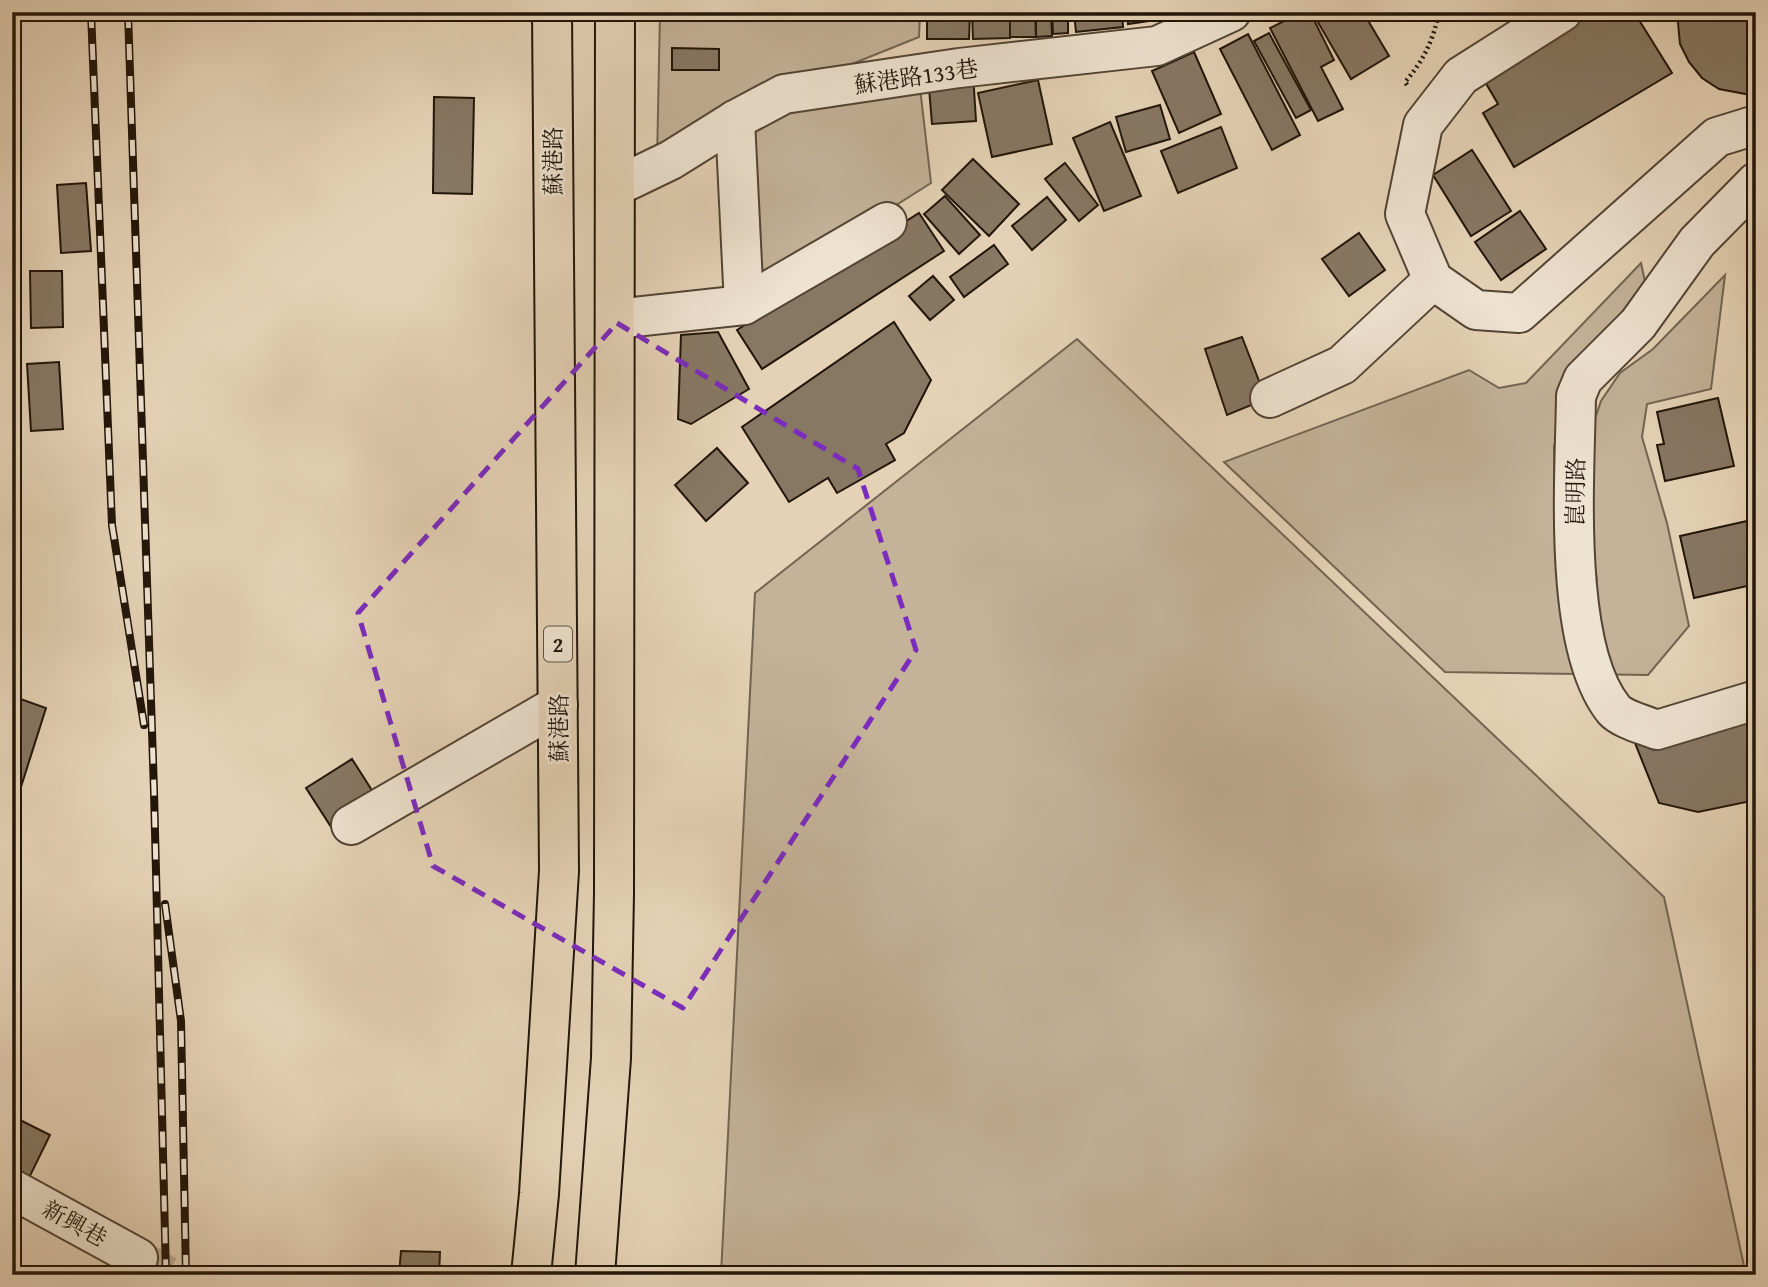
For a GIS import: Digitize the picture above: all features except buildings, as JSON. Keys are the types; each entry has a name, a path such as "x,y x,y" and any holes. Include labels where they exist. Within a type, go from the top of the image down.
{"main road":[{"name":"蘇港路","path":"531,1275 539,1194 559,871 552,12"},
{"path":"595,1275 611,1045 617,186 615,12"}],"street":[{"name":"蘇港路133巷","path":"617,186 671,160 734,120 784,94 959,68 1157,46 1231,12"},
{"path":"1562,12 1461,76 1423,125 1405,214 1433,280 1476,310 1519,313 1717,137 1756,125"},
{"path":"734,120 744,305"},
{"name":"崑明路","path":"1756,182 1697,242 1638,324 1583,379 1576,396 1574,570 1590,667 1615,712 1657,730 1756,700"},
{"path":"616,319 744,305 887,222"},
{"path":"1270,398 1342,365 1433,280"},
{"path":"351,825 558,705"},
{"name":"新興巷","path":"12,1189 138,1258"}],"highlighted area":[{"path":"617,323 858,469 916,650 683,1008 433,866 358,613"}],"shaded area":[{"path":"660,12 920,12 919,37 832,72 657,161"},
{"path":"919,79 931,183 762,290 748,126 831,95"},
{"path":"1641,263 1646,286 1611,335 1554,446 1555,544 1576,627 1597,580 1584,514 1590,434 1601,401 1620,373 1653,349 1725,275 1711,389 1647,404 1642,437 1667,523 1689,626 1648,675 1445,672 1224,462 1469,370 1499,388 1526,383"},
{"path":"1077,339 1664,897 1746,1275 721,1275 755,593"}],"tunnel":[{"path":"138,1258 167,1275"}],"railway":[{"path":"91,12 112,525 144,725"},
{"path":"128,12 154,791 166,1275"},
{"path":"165,904 181,1021 186,1275"}]}
